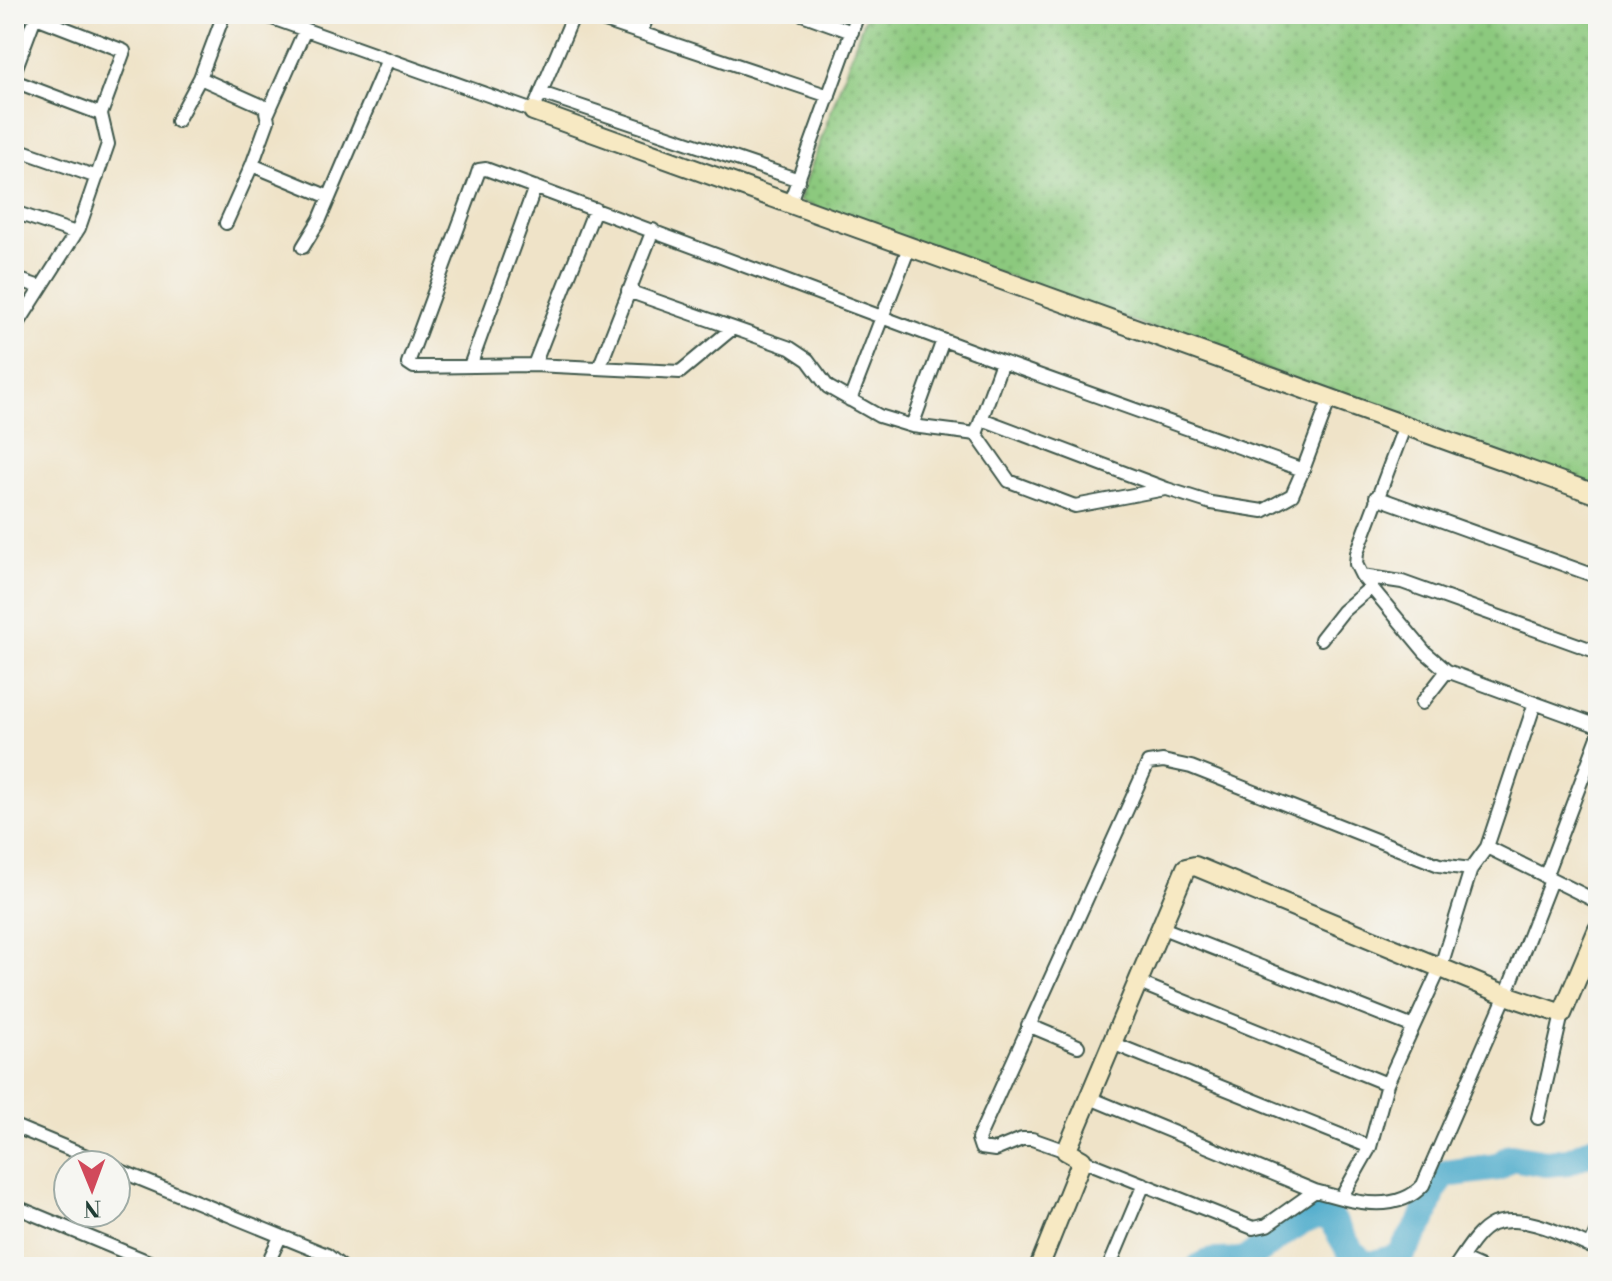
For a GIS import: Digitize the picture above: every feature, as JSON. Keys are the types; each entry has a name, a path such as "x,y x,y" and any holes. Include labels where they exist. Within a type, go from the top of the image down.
{"street":[{"path":"177,121 200,78 224,14"},
{"path":"261,14 1598,495"},
{"path":"533,111 574,14"},
{"path":"584,14 829,96"},
{"path":"641,33 648,14"},
{"path":"802,14 852,32"},
{"path":"790,202 858,14"},
{"path":"14,73 32,15 60,20 124,51 101,114 108,144 76,233 14,330"},
{"path":"226,223 252,165 268,113 305,30"},
{"path":"303,247 329,197 388,59"},
{"path":"200,78 265,107 268,113"},
{"path":"14,81 101,114"},
{"path":"541,93 799,180"},
{"path":"14,148 97,177"},
{"path":"252,165 329,197"},
{"path":"733,328 680,372 534,365 414,367 410,366 408,358 479,170 486,169 1002,362 1303,470"},
{"path":"470,366 535,187"},
{"path":"534,365 595,209"},
{"path":"14,212 76,233"},
{"path":"599,368 653,230"},
{"path":"850,400 910,245"},
{"path":"14,278 40,287"},
{"path":"628,291 793,350 808,360 828,387 879,416 912,426 976,434 1009,481 1075,506 1167,489"},
{"path":"912,426 943,340"},
{"path":"976,434 1002,362"},
{"path":"982,419 1167,489 1211,503 1263,511 1292,495 1330,398"},
{"path":"1405,425 1357,553 1356,564 1362,576 1447,671 1598,726"},
{"path":"1376,497 1598,577"},
{"path":"1362,576 1402,582 1598,652"},
{"path":"1321,639 1343,611 1371,587"},
{"path":"1422,703 1447,671"},
{"path":"1341,1198 1370,1147 1387,1084 1441,966 1471,869 1487,847 1535,703"},
{"path":"1090,1098 1315,1191 1361,1203 1388,1202 1416,1193 1423,1185 1506,995 1598,737"},
{"path":"1315,1191 1261,1228 1032,1139 989,1151 978,1144 1028,1025 1148,763 1163,761 1191,767 1439,865 1471,869"},
{"path":"1487,847 1598,902"},
{"path":"1039,1267 1090,1098 1186,868 1195,866 1506,995 1562,1014"},
{"path":"1160,927 1411,1026"},
{"path":"1538,1118 1562,1014 1592,954 1598,929"},
{"path":"1137,982 1387,1084"},
{"path":"1028,1025 1078,1046"},
{"path":"1112,1043 1370,1147"},
{"path":"14,1126 69,1149"},
{"path":"132,1176 327,1255 342,1267"},
{"path":"1109,1267 1144,1184"},
{"path":"14,1206 161,1267"},
{"path":"1479,1267 1458,1263 1481,1232 1506,1222 1547,1228 1594,1248 1598,1229"},
{"path":"266,1267 280,1237"}],"green space":[{"path":"866,14 1598,14 1598,489 799,201"}],"waterway":[{"path":"1200,1267 1211,1262 1248,1258 1297,1224 1329,1215 1351,1252 1367,1266 1399,1257 1423,1220 1433,1190 1445,1174 1498,1167 1511,1157 1546,1163 1569,1161 1598,1147"}]}
